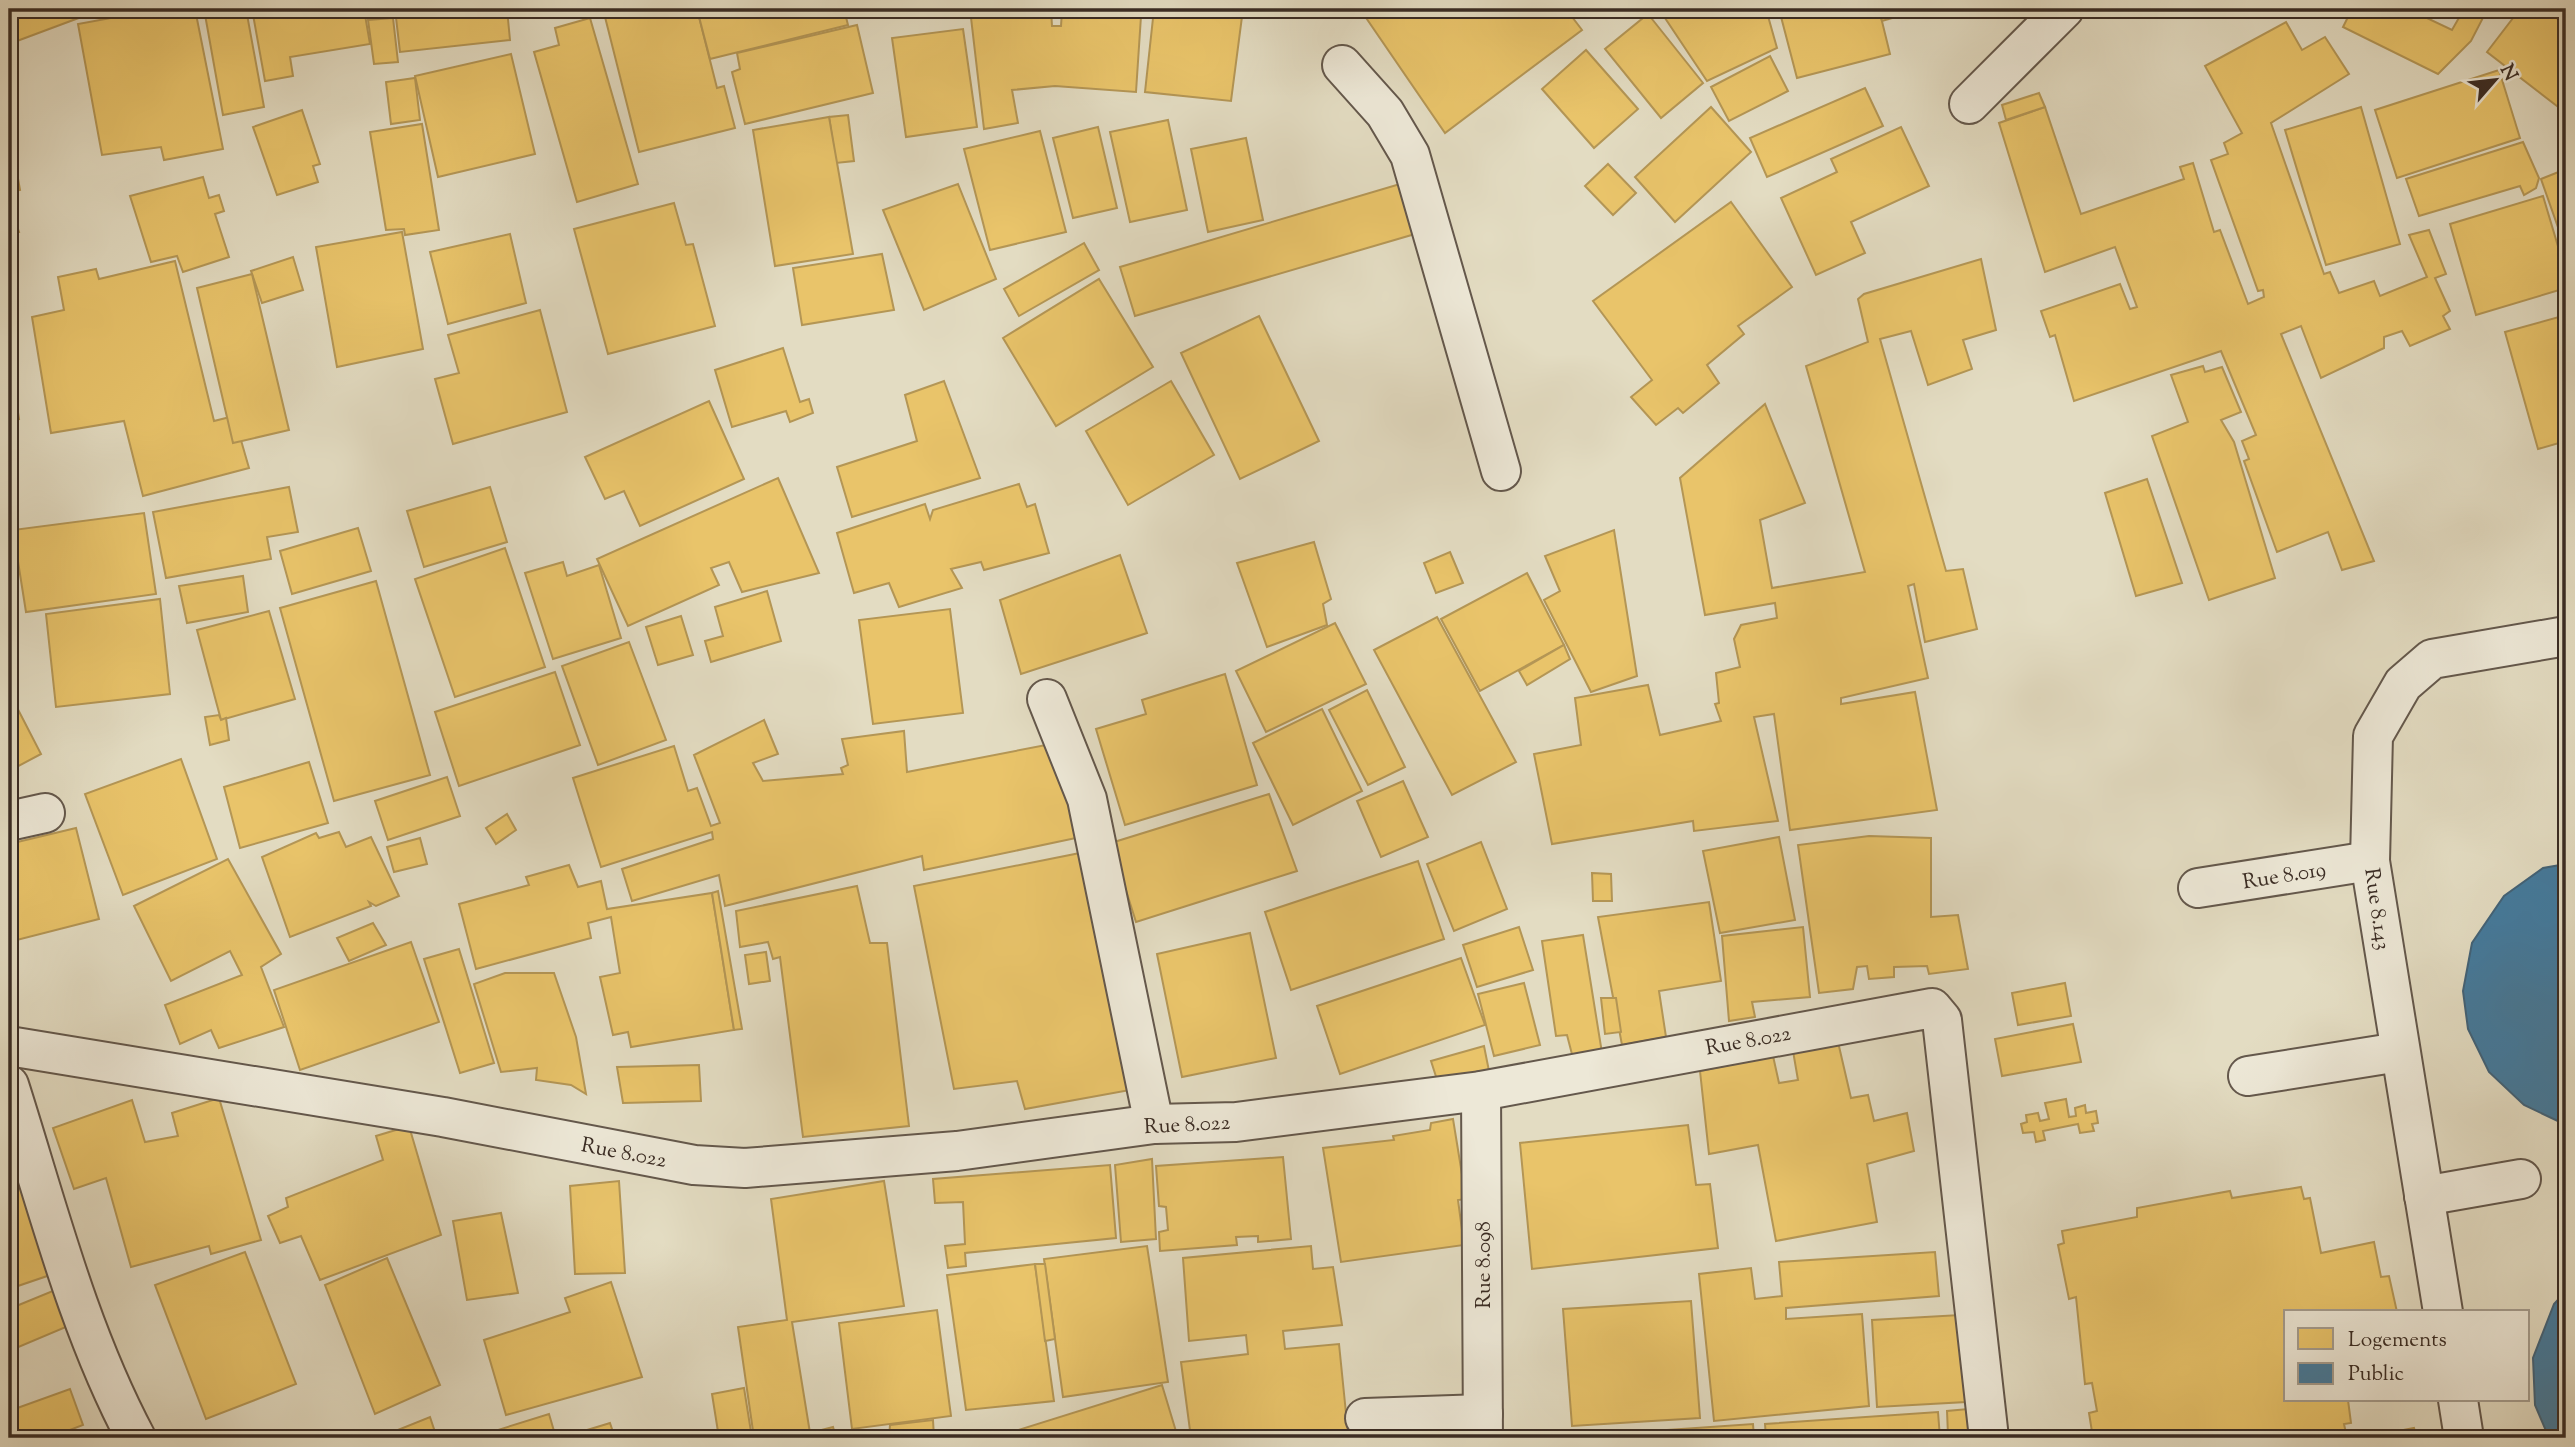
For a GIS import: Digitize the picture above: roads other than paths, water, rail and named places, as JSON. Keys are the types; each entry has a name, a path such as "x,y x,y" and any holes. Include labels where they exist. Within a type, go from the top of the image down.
{"street":[{"path":"1969,104 2064,9"},
{"path":"1342,65 1385,113 1410,155 1501,471"},
{"name":"Rue 8.143","path":"2443,1310 2370,861 2373,736 2403,684 2432,659 2566,636"},
{"path":"1047,699 1087,799 1154,1124"},
{"path":"9,821 45,813"},
{"name":"Rue 8.019","path":"2198,888 2370,861"},
{"name":"Rue 8.022","path":"9,1046 443,1117 694,1166 745,1168 957,1151 1154,1124 1236,1122 1481,1091 1932,1008 1942,1020 1989,1438"},
{"path":"2248,1076 2399,1052"},
{"path":"9,1085 86,1330 136,1438"},
{"name":"Rue 8.098","path":"1481,1091 1483,1426"},
{"path":"2424,1196 2521,1179"},
{"path":"2458,1402 2464,1438"},
{"path":"1365,1418 1483,1426"}]}
